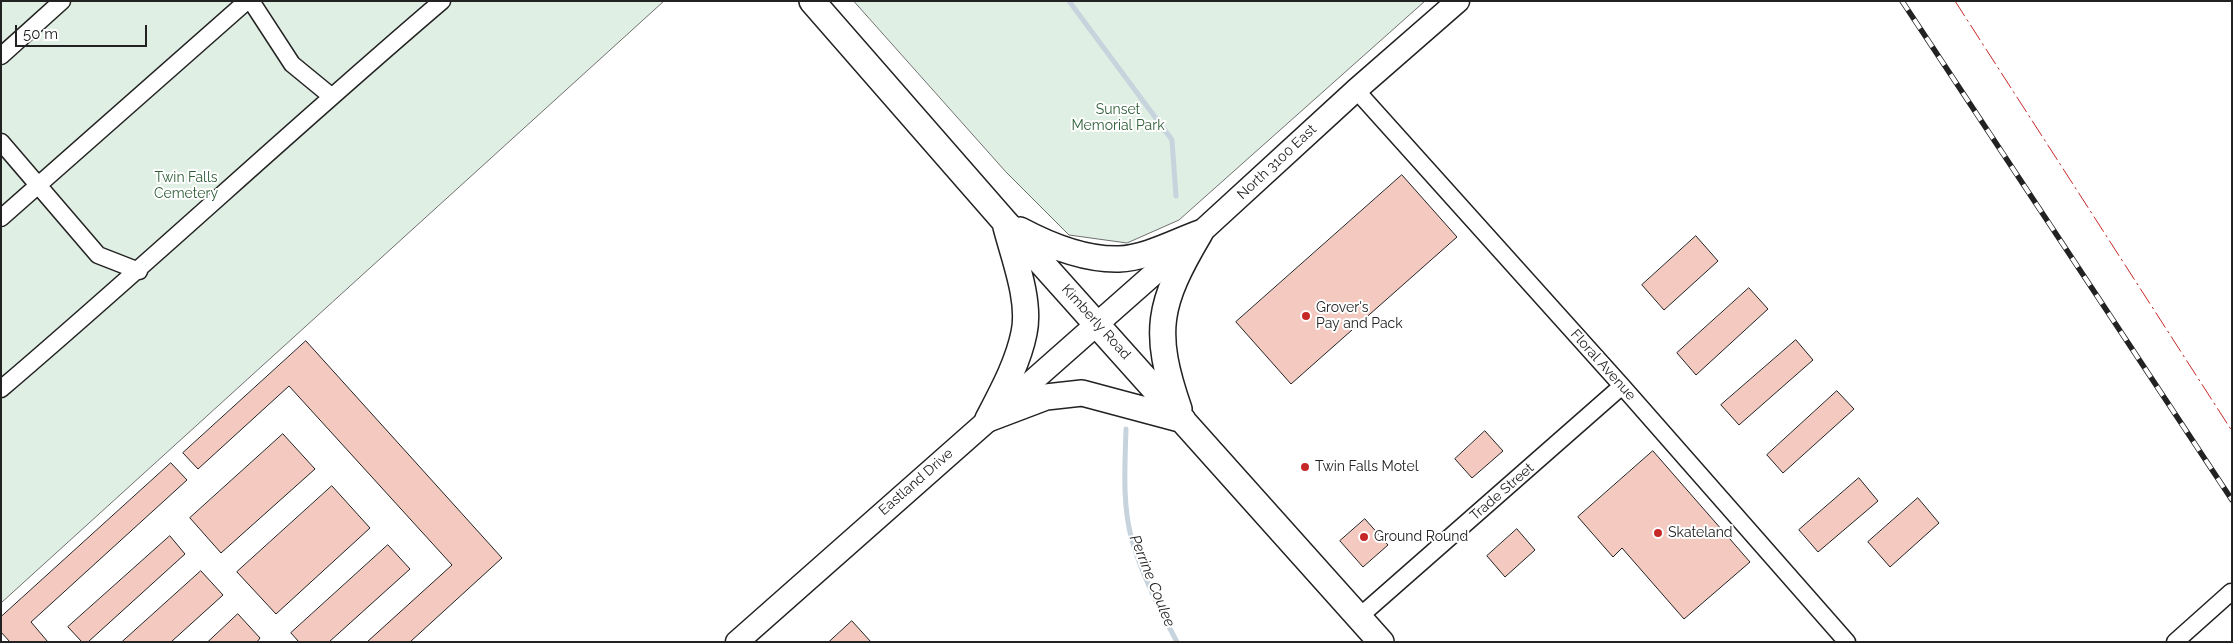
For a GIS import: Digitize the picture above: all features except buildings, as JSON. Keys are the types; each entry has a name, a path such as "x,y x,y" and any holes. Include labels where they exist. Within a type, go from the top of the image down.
{"main road":[{"name":"Kimberly Road","path":"812,1 1005,222 1381,642"},
{"name":"North 3100 East","path":"1097,323 1458,1"},
{"path":"1005,222 1046,244 1078,253 1120,259 1147,253 1200,233"},
{"path":"988,419 1010,376 1024,332 1023,293 1005,222"},
{"path":"1183,420 1168,376 1162,349 1162,323 1167,296 1200,233"},
{"name":"Eastland Drive","path":"736,642 1097,323"},
{"path":"988,419 1046,397 1082,393 1183,420"}],"street":[{"path":"1,56 62,1"},
{"path":"1,218 247,1"},
{"path":"251,1 292,64 331,96"},
{"path":"1,389 139,270 331,96 442,1"},
{"name":"Floral Avenue","path":"1356,90 1622,386 1847,642"},
{"path":"1,142 98,255 139,270"},
{"name":"Trade Street","path":"1359,617 1622,386"},
{"path":"2175,642 2231,592"}],"green space":[{"name":"Twin Falls Cemetery","path":"1,1 664,1 1,603"},
{"name":"Sunset Memorial Park","path":"854,1 1425,1 1179,220 1127,243 1069,235 1006,172"}],"waterway":[{"name":"Perrine Coulee","path":"1069,1 1172,140 1176,196"},
{"name":"Perrine Coulee","path":"1126,429 1125,499 1132,540 1146,579 1177,642"}],"railway":[{"path":"1902,1 2232,500"}],"power":[{"path":"1955,1 2232,431"}],"place":[{"name":"Grover's Pay and Pack","path":"1306,316"},
{"name":"Twin Falls Motel","path":"1305,467"},
{"name":"Skateland","path":"1658,533"},
{"name":"Ground Round","path":"1364,537"}]}
